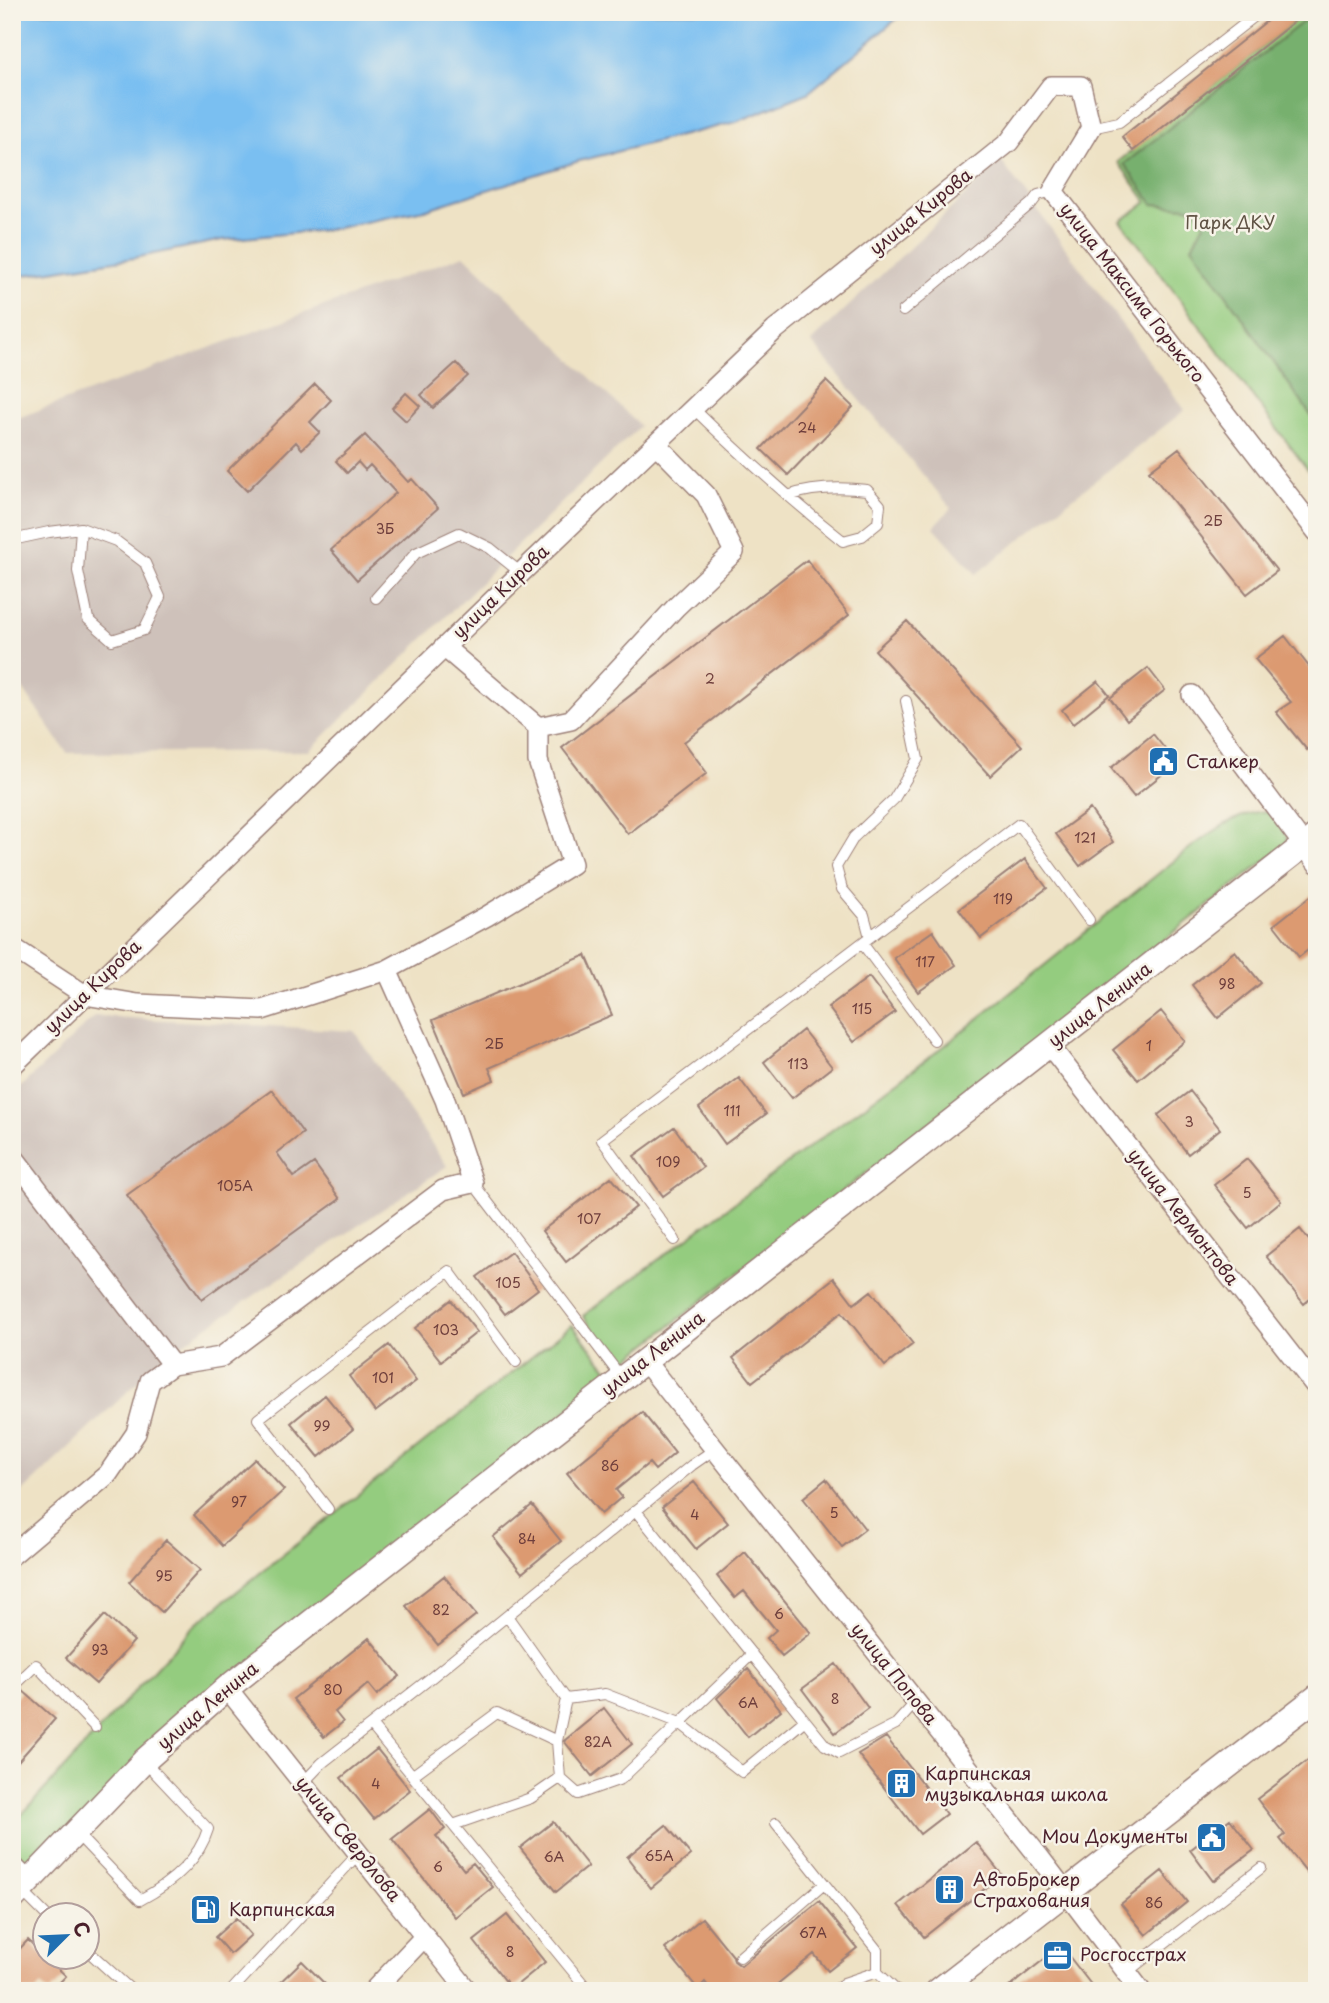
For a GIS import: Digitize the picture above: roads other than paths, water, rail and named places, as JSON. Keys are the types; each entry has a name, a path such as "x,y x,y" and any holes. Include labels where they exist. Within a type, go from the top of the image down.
{"street":[{"name":"улица Кирова","path":"12,1066 775,330 1009,142 1051,86 1081,86 1091,128"},
{"name":"улица Максима Горького","path":"1091,128 1053,191 1317,532"},
{"path":"538,727 571,720 676,607 734,552 706,495 656,444"},
{"path":"12,947 85,995 138,1004 261,1010 387,970 487,916 572,864 538,761 538,727 444,647"},
{"path":"1192,695 1312,848"},
{"name":"улица Ленина","path":"18,1884 76,1833 144,1760 227,1688 1049,1045 1312,848"},
{"path":"12,1555 108,1474 135,1433 150,1381 172,1365 220,1357 443,1190 473,1183 444,1100 387,970"},
{"name":"улица Лермонтова","path":"1049,1045 1317,1388"},
{"path":"12,1155 172,1365"},
{"name":"улица Попова","path":"644,1360 1066,1892 1141,1991"},
{"name":"улица Свердлова","path":"227,1688 468,1991"},
{"path":"938,1991 1317,1697"},
{"path":"373,1991 425,1936"}],"lane":[{"path":"1091,128 1119,122 1260,12"},
{"path":"903,311 1038,195 1053,191"},
{"path":"693,408 739,454 802,509 843,541 862,537 878,523 880,505 867,490 844,487 788,496"},
{"path":"12,540 49,531 81,528 116,541 145,563 160,597 144,630 112,640 88,619 78,571 81,528"},
{"path":"376,598 416,553 459,533 490,548 521,573"},
{"path":"906,701 918,759 894,799 854,837 836,867 842,889 864,915 866,940 934,1040"},
{"path":"676,1240 602,1140 1019,824 1089,920"},
{"path":"473,1183 622,1378"},
{"path":"328,1509 258,1419 449,1271 516,1362"},
{"path":"303,1783 322,1763 715,1449"},
{"path":"636,1510 825,1745 839,1753 896,1724 916,1702"},
{"path":"507,1616 566,1699 557,1741 560,1778 578,1794 621,1779 752,1654"},
{"path":"12,1688 36,1665 95,1727"},
{"path":"566,1699 605,1694 680,1723 742,1772 805,1720"},
{"path":"413,1775 497,1713 557,1741"},
{"path":"371,1725 589,1991"},
{"path":"76,1833 140,1900 167,1885 176,1876 203,1847 208,1829 144,1760"},
{"path":"453,1825 531,1798 560,1778"},
{"path":"776,1823 877,1950 877,1972 897,1991"},
{"path":"231,1991 359,1853"},
{"path":"1127,1972 1261,1868"},
{"path":"18,1884 34,1902"},
{"path":"740,1957 824,1884"},
{"path":"102,1964 132,1991"},
{"path":"835,1991 844,1983 877,1972"}],"water":[{"path":"12,12 905,12 808,93 736,122 579,161 424,210 326,230 222,240 134,258 12,277"}],"place":[{"name":"Сталкер","path":"1163,762"},
{"name":"Карпинская музыкальная школа","path":"902,1784"},
{"name":"Мои Документы","path":"1211,1837"},
{"name":"АвтоБрокер Страхования","path":"950,1890"},
{"name":"Карпинская","path":"206,1910"},
{"name":"Росгосстрах","path":"1057,1955"}],"park label":[{"name":"Парк ДКУ","path":"1230,223"}]}
